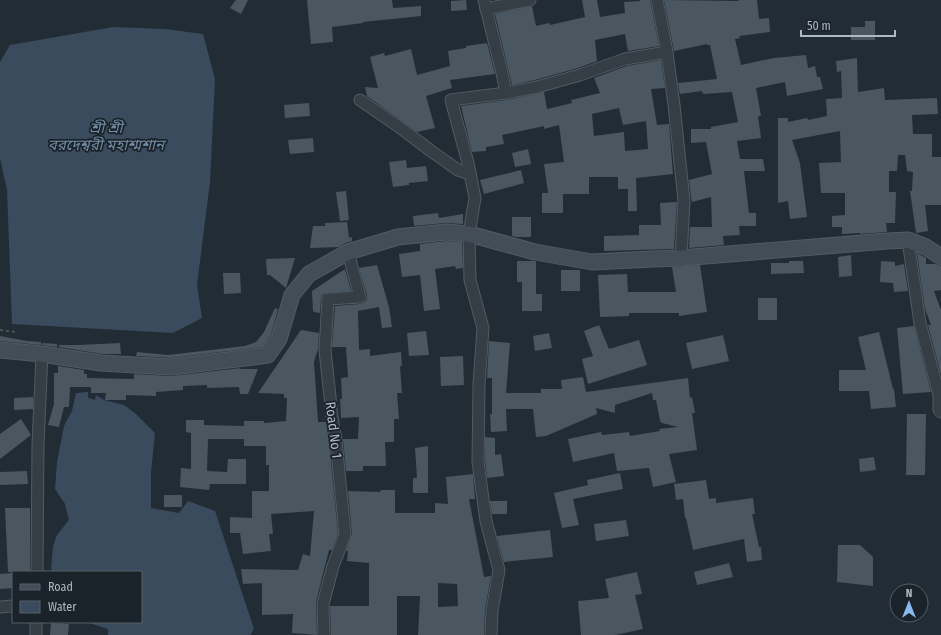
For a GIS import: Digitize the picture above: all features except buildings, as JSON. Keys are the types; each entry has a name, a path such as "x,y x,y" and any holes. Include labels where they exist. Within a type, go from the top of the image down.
{"street":[{"path":"506,93 485,4 530,0"},
{"path":"657,0 667,52 684,201 681,258"},
{"path":"491,635 492,611 499,570 486,520 478,462 479,384 483,328 470,280 469,234 475,198 451,100 506,93 537,87 580,75 625,59 667,52"},
{"path":"360,100 458,170 470,174"},
{"path":"0,350 42,354 101,364 171,367 261,356 268,354 279,339 292,295 309,274 348,252 398,237 446,232 469,234 535,252 592,262 681,258 908,240 926,247 941,257"},
{"path":"908,240 920,323 939,395 939,410 941,412"},
{"name":"Road No 1","path":"324,635 323,604 333,566 345,535 336,440 325,350 328,299 360,297 348,252"},
{"path":"37,571 38,453 42,354"},
{"path":"0,607 12,606"},
{"path":"36,623 36,635"}],"path":[{"path":"0,330 15,332"}],"water":[{"name":"শ্রী শ্রী বরদেশ্বরী মহাশ্মশান","path":"113,27 165,29 203,34 215,79 210,182 197,285 202,318 173,333 12,324 7,190 0,158 0,62 10,45"},
{"path":"88,392 88,398 95,400 96,395 104,400 124,405 136,414 155,433 151,473 151,508 179,513 188,501 215,511 254,629 250,635 108,635 108,629 89,623 142,623 142,571 51,571 53,546 57,535 69,520 65,504 55,489 57,462 64,426 72,411 76,393"}]}
